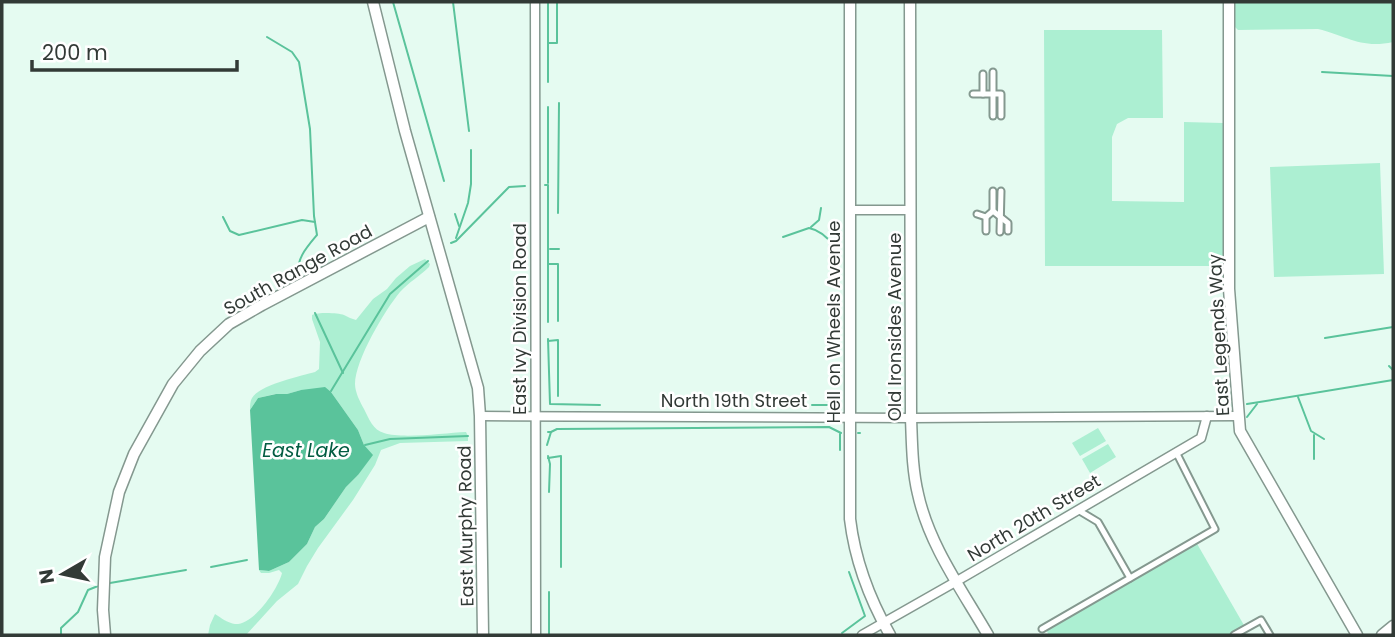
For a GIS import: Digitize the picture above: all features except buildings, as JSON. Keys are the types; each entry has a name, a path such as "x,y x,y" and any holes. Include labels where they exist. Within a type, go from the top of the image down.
{"street":[{"name":"East Murphy Road","path":"373,2 405,131 478,388 483,635"},
{"name":"East Ivy Division Road","path":"535,2 536,635"},
{"name":"Hell on Wheels Avenue","path":"850,2 850,500 857,561 864,583 890,635"},
{"name":"Old Ironsides Avenue","path":"910,2 911,418 914,470 921,508 934,541 988,635"},
{"name":"East Legends Way","path":"1229,2 1230,289 1240,431 1357,635"},
{"path":"993,72 993,116"},
{"path":"983,74 983,94"},
{"path":"974,94 1000,94 1001,116"},
{"path":"986,231 986,217 993,211 993,191"},
{"path":"1000,232 1001,191"},
{"path":"850,210 911,211"},
{"path":"993,211 1008,223 1008,231"},
{"path":"977,214 986,217"},
{"name":"South Range Road","path":"106,635 103,610 105,557 119,492 134,454 173,384 200,351 229,324 429,217"},
{"name":"North 19th Street","path":"480,416 911,418 1239,415"},
{"name":"North 20th Street","path":"862,635 1201,438 1207,416"},
{"path":"1042,629 1215,529 1176,452"},
{"path":"1078,510 1098,522 1130,578"},
{"path":"1234,635 1261,620 1270,635"},
{"path":"1382,635 1393,626"}],"shaded area":[{"path":"1234,2 1393,2 1393,42 1363,43 1318,29 1238,30 1234,26"},
{"path":"1044,30 1162,30 1163,118 1128,118 1117,124 1112,137 1112,201 1184,202 1184,122 1223,123 1223,266 1045,266"},
{"path":"1380,163 1384,274 1274,277 1270,167"},
{"path":"425,259 430,264 429,267 400,292 372,336 356,374 356,390 374,427 380,432 412,436 466,432 468,441 400,443 381,450 375,465 318,548 298,584 277,601 246,635 208,635 215,614 235,624 242,623 264,605 276,588 282,573 279,570 261,573 259,570 269,571 289,562 307,544 315,527 358,475 364,445 358,430 331,392 301,390 275,394 258,398 250,410 252,398 271,385 319,369 320,342 312,315 337,314 356,320 373,299 396,278 410,266"},
{"path":"1098,428 1106,441 1080,456 1072,443"},
{"path":"1108,444 1116,457 1090,473 1082,459"},
{"path":"1196,542 1245,627 1230,635 1049,635 1046,630"}],"water":[{"name":"East Lake","path":"325,387 358,430 364,445 373,455 315,527 307,544 289,562 269,571 259,570 250,410 258,398"}],"waterway":[{"path":"393,2 444,181"},
{"path":"453,2 469,131"},
{"path":"548,2 548,82"},
{"path":"549,43 557,43 557,2"},
{"path":"267,37 292,52 299,62 310,129 317,235 300,259 298,277"},
{"path":"1322,72 1393,76"},
{"path":"558,213 559,103"},
{"path":"548,107 548,183"},
{"path":"456,238 468,203 471,150"},
{"path":"545,185 548,185 548,322"},
{"path":"451,243 509,187 525,186"},
{"path":"811,227 819,220 821,208"},
{"path":"455,214 459,226"},
{"path":"223,217 230,231 239,235 302,220 315,222"},
{"path":"783,237 809,228 823,235 834,246"},
{"path":"550,249 559,249"},
{"path":"331,391 390,294 428,261"},
{"path":"549,264 558,264 558,321"},
{"path":"315,313 343,373"},
{"path":"1325,338 1393,327"},
{"path":"548,339 550,404 600,405"},
{"path":"548,341 558,340 558,396"},
{"path":"1389,366 1393,370"},
{"path":"1247,404 1393,380"},
{"path":"1298,397 1311,431 1324,439"},
{"path":"1247,417 1257,404"},
{"path":"812,405 831,405"},
{"path":"551,432 557,429 829,427 841,433"},
{"path":"547,445 551,432 548,432"},
{"path":"840,434 840,450"},
{"path":"1314,435 1314,459"},
{"path":"365,445 390,439 468,436"},
{"path":"548,456 549,492"},
{"path":"548,458 561,456 561,567"},
{"path":"211,567 247,560"},
{"path":"110,583 186,570"},
{"path":"842,633 865,616 849,572"},
{"path":"61,635 61,628 78,612 88,590 98,586"},
{"path":"549,592 549,635"}]}
